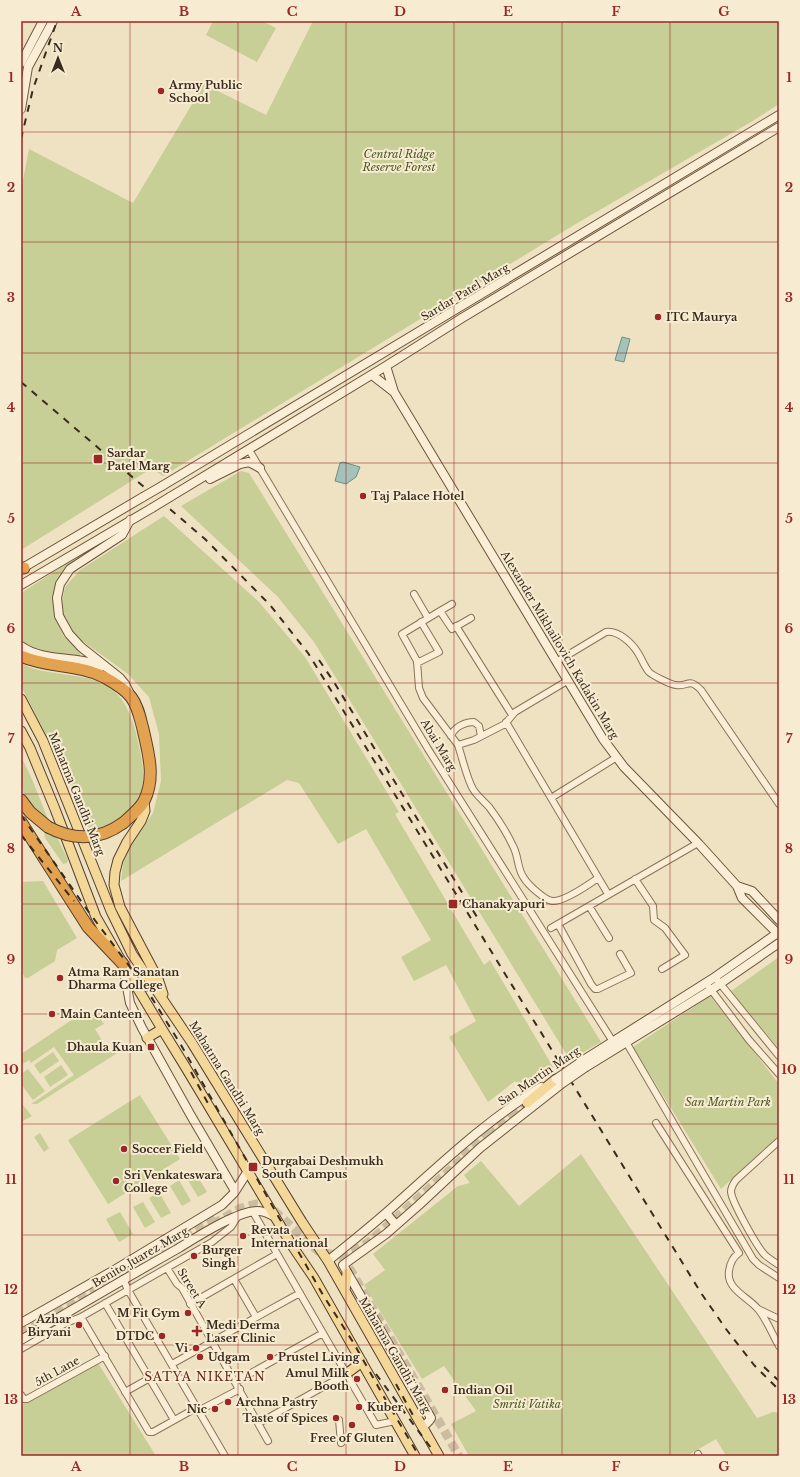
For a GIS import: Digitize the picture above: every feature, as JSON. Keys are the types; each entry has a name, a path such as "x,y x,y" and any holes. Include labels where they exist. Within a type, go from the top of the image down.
{"highway":[{"path":"21,656 37,662 96,674 115,684 131,697 140,716 150,761 150,779 144,802 123,823 107,832 87,837 67,835 48,827 30,812 21,800"},
{"path":"21,822 88,927 123,964"}],"main road":[{"name":"Mahatma Gandhi Marg","path":"21,699 44,741 111,911 132,954 192,1043 302,1222 328,1261 439,1456"},
{"path":"21,731 30,748 55,809 96,917 275,1217 314,1278 415,1456"},
{"path":"144,802 144,811 141,821 127,842 118,860 114,872 114,885 120,907 158,979 166,1005"},
{"path":"147,1038 162,1029"},
{"path":"528,1104 558,1082"},
{"path":"345,1269 345,1291"},
{"path":"346,1374 362,1362"}],"street":[{"path":"21,64 43,21"},
{"path":"21,109 28,67 53,21"},
{"name":"Sardar Patel Marg","path":"22,568 162,486 779,115"},
{"name":"Sardar Patel Marg","path":"172,496 779,127"},
{"path":"386,366 394,392"},
{"path":"372,374 394,392"},
{"name":"Alexander Mikhailovich Kadakin Marg","path":"394,392 567,681 616,757 737,886"},
{"name":"Abai Marg","path":"249,450 428,749 615,1044"},
{"path":"21,585 172,496 183,493 240,464 249,462 260,468"},
{"path":"130,520 122,535 79,562 68,572 60,584 57,598 59,616 69,634 80,647 102,663 125,684 131,697"},
{"path":"414,594 428,618"},
{"path":"452,604 402,634 417,663 419,688 423,698 458,745 472,788 479,798 489,807 511,842 516,854 520,871 528,884 546,898 557,901 598,878"},
{"path":"440,611 452,629 471,618"},
{"path":"417,663 439,652 421,622"},
{"path":"456,626 512,715"},
{"path":"556,662 606,632 611,631 617,633 637,651 649,672 673,685 678,686 688,682 695,684 701,690 779,804"},
{"path":"21,646 26,650 45,656 91,662 114,674"},
{"path":"458,745 481,736 506,722 512,715 567,681"},
{"path":"451,736 452,732 468,722 474,722 479,726 481,736"},
{"path":"506,722 608,894"},
{"path":"551,798 616,757"},
{"path":"551,928 698,843"},
{"path":"636,879 653,906 654,920 665,928 685,955 662,969"},
{"path":"737,886 752,891 779,920"},
{"path":"737,886 742,898 778,933"},
{"path":"589,906 609,938"},
{"path":"558,924 595,989 632,973 620,954"},
{"name":"San Martin Marg","path":"345,1269 386,1234 480,1148 558,1082 778,933"},
{"name":"San Martin Marg","path":"615,1044 626,1042 721,984 779,943"},
{"path":"123,964 130,1003 147,1038 235,1191"},
{"path":"715,977 779,1056"},
{"path":"706,982 749,1040 779,1074"},
{"path":"626,1042 753,1259 759,1265 779,1278"},
{"name":"San Martin Marg","path":"328,1261 386,1213 468,1140 520,1101 558,1082"},
{"path":"656,1123 739,1253"},
{"path":"779,1141 736,1180 732,1185 731,1191 736,1204 761,1250 779,1265"},
{"name":"Benito Juarez Marg","path":"21,1324 217,1208 235,1191 248,1171"},
{"name":"Benito Juarez Marg","path":"21,1340 123,1279 208,1231 238,1216 258,1211 266,1212 275,1217"},
{"path":"253,1212 376,1425 396,1421"},
{"path":"386,1213 396,1225"},
{"path":"21,1349 66,1323 81,1318 212,1242 231,1227 238,1216"},
{"path":"208,1231 212,1242"},
{"path":"747,1249 734,1257 729,1265 728,1274 730,1280 740,1293 758,1309 779,1319"},
{"path":"190,1304 277,1254"},
{"name":"Street A","path":"167,1268 177,1284 182,1288 268,1441"},
{"path":"345,1269 431,1418 423,1427"},
{"path":"123,1279 197,1410 225,1456"},
{"path":"234,1279 256,1317"},
{"path":"172,1364 300,1293"},
{"path":"105,1303 174,1420"},
{"path":"758,1309 779,1346"},
{"path":"81,1318 149,1432 153,1432 174,1420 240,1389"},
{"path":"235,1382 323,1333"},
{"name":"5th Lane","path":"21,1395 24,1399 27,1399 105,1356"},
{"path":"259,1423 346,1374"},
{"path":"125,1392 150,1378"},
{"path":"339,1420 341,1443"}],"green space":[{"path":"213,21 262,21 276,28 257,62 206,35"},
{"name":"Central Ridge Reserve Forest","path":"313,21 779,21 779,104 751,122 579,222 163,476 152,469 149,470 21,550 21,190 29,149 133,203 204,84 266,115"},
{"path":"241,471 249,473 601,1042 570,1060 314,642 278,597 181,506"},
{"path":"164,516 259,602 305,657 399,812 395,814 484,965 490,960 553,1067 520,1085 515,1081 488,1102 449,1037 476,1021 446,965 414,981 401,957 431,940 366,829 338,844 299,783 287,780 121,881 123,863 132,843 153,813 161,781 159,734 149,697 128,674 77,637 64,621 62,602 65,587 80,570"},
{"path":"119,530 121,534 74,563 54,596 57,621 64,637 81,652 80,656 39,652 21,644 21,593"},
{"path":"21,663 32,668 80,677 103,684 119,695 126,706 137,737 143,767 143,776 140,795 135,804 121,821 115,825 89,833 56,754 21,686"},
{"path":"21,756 48,819 68,860 67,863 63,864 45,838 41,814 30,803 21,788"},
{"path":"43,881 77,938 57,950 55,961 28,978 25,978 21,970 21,882"},
{"path":"779,957 779,1049 731,991"},
{"name":"San Martin Park","path":"710,996 779,1084 779,1136 721,1189 633,1047"},
{"path":"85,1011 100,1018 104,1024 95,1029 109,1052 120,1046 122,1050 37,1104 31,1104 74,1075 54,1047 31,1063 29,1060 21,1065 21,1054"},
{"path":"53,1052 59,1061 40,1074 34,1065"},
{"path":"61,1065 68,1075 50,1087 44,1077"},
{"path":"28,1069 45,1091 33,1100 21,1084 21,1074"},
{"name":"Soccer Field","path":"140,1095 180,1159 108,1204 68,1140"},
{"path":"21,1103 32,1116 21,1122"},
{"path":"40,1133 49,1148 44,1152 34,1137"},
{"name":"Smriti Vatika","path":"581,1154 757,1418 773,1412 779,1413 779,1456 726,1456 716,1439 687,1456 469,1456 451,1424 476,1411 444,1366 422,1379 364,1285 385,1270 373,1254 458,1186 470,1183 464,1175 481,1161 519,1206"},
{"path":"195,1172 207,1192 198,1197 186,1177"},
{"path":"179,1180 191,1201 182,1206 170,1186"},
{"path":"159,1192 171,1213 161,1218 149,1198"},
{"path":"143,1202 155,1222 145,1228 133,1207"},
{"path":"120,1212 133,1234 119,1242 106,1219"},
{"path":"98,1363 156,1456 21,1456 21,1405"}],"water":[{"path":"622,337 630,339 624,362 615,360"},
{"path":"343,462 360,467 356,477 346,484 335,481 340,463"}],"tunnel":[{"path":"510,1115 527,1103"},
{"path":"489,1136 517,1114"},
{"path":"462,1155 492,1129"},
{"path":"213,1224 241,1208 256,1204 269,1206 318,1251 330,1254 346,1253 369,1242 469,1153"},
{"path":"126,1271 217,1218"},
{"path":"341,1257 344,1259 459,1456"},
{"path":"21,1334 133,1270"}],"railway":[{"path":"21,139 33,89 57,21"},
{"path":"21,382 205,539 270,605 308,653 701,1293 726,1329 754,1365 779,1390"},
{"path":"319,660 334,682 477,917"},
{"path":"21,815 88,911 145,987 181,1045 323,1295 353,1342 419,1456"},
{"path":"21,835 74,901"},
{"path":"191,1072 211,1109"},
{"path":"764,1367 779,1381"},
{"path":"376,1374 434,1452"},
{"path":"396,1384 415,1419"}],"place":[{"name":"Army Public School","path":"161,91"},
{"name":"ITC Maurya","path":"658,317"},
{"name":"Sardar Patel Marg","path":"98,459"},
{"name":"Taj Palace Hotel","path":"363,496"},
{"name":"Chanakyapuri","path":"453,904"},
{"name":"Atma Ram Sanatan Dharma College","path":"60,978"},
{"name":"Main Canteen","path":"52,1014"},
{"name":"Dhaula Kuan","path":"151,1047"},
{"name":"Soccer Field","path":"124,1149"},
{"name":"Durgabai Deshmukh South Campus","path":"253,1167"},
{"name":"Sri Venkateswara College","path":"116,1181"},
{"name":"Revata International","path":"243,1236"},
{"name":"Burger Singh","path":"194,1256"},
{"name":"M Fit Gym","path":"188,1313"},
{"name":"Azhar Biryani","path":"79,1325"},
{"name":"Medi Derma Laser Clinic","path":"197,1331"},
{"name":"DTDC","path":"162,1336"},
{"name":"Vi","path":"196,1348"},
{"name":"Udgam","path":"200,1357"},
{"name":"Prustel Living","path":"270,1357"},
{"name":"Amul Milk Booth","path":"357,1379"},
{"name":"Indian Oil","path":"445,1390"},
{"name":"Archna Pastry","path":"228,1402"},
{"name":"Kuber","path":"359,1407"},
{"name":"Nic","path":"215,1409"},
{"name":"Taste of Spices","path":"336,1418"},
{"name":"Free of Gluten","path":"352,1425"}],"district":[{"name":"SATYA NIKETAN","path":"205,1376"}]}
